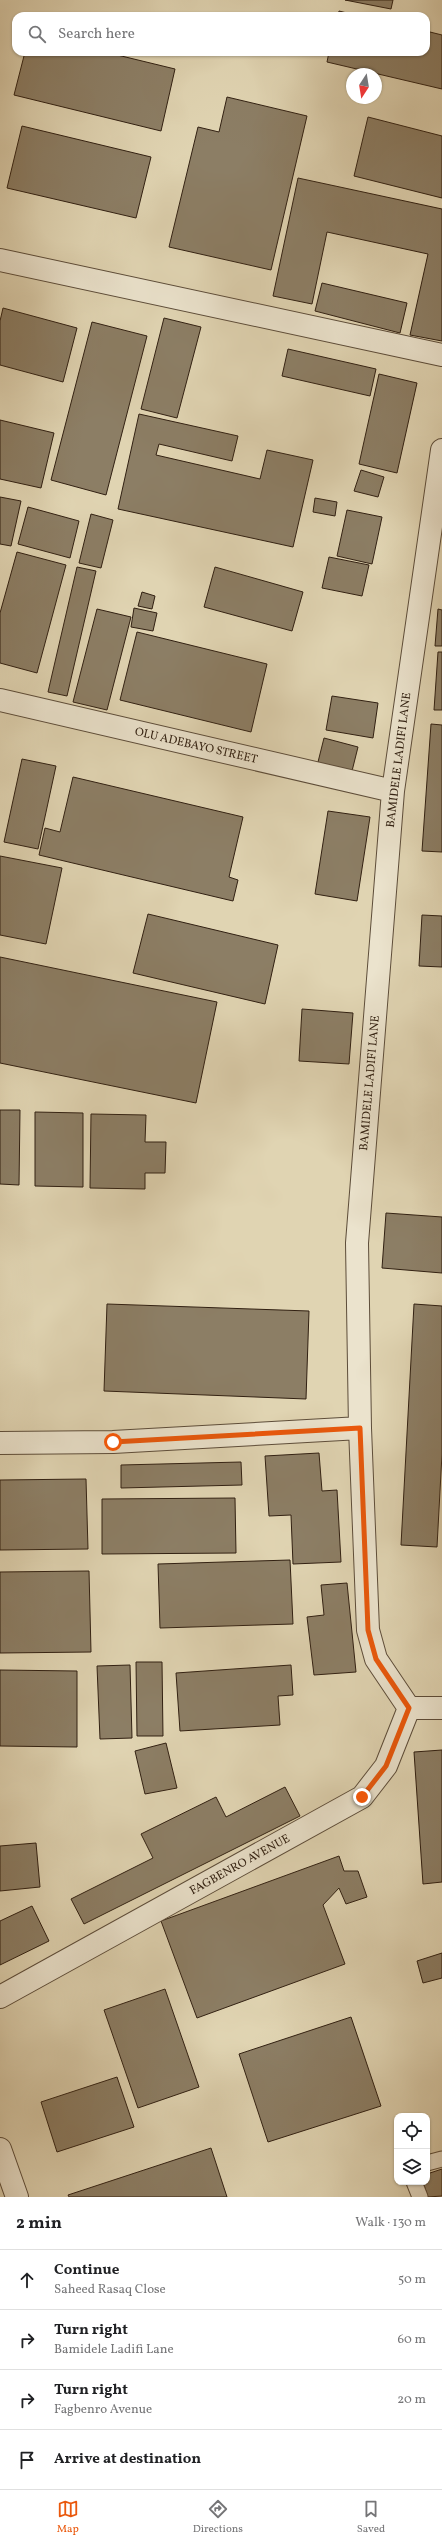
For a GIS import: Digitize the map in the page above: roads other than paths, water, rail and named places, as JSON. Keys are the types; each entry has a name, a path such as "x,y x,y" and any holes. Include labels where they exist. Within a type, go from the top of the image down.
{"street":[{"path":"0,260 442,355"},
{"name":"BAMIDELE LADIFI LANE","path":"409,1708 376,1659 368,1630 360,1428 357,1243 393,792 442,450"},
{"name":"OLU ADEBAYO STREET","path":"0,700 393,792"},
{"path":"0,1443 113,1442 360,1428"},
{"path":"409,1708 442,1708"},
{"name":"FAGBENRO AVENUE","path":"0,1997 362,1797 386,1766 409,1708"},
{"path":"0,2149 17,2197"}],"lane":[{"path":"430,2162 442,2159"},
{"path":"415,2185 420,2197"}]}
